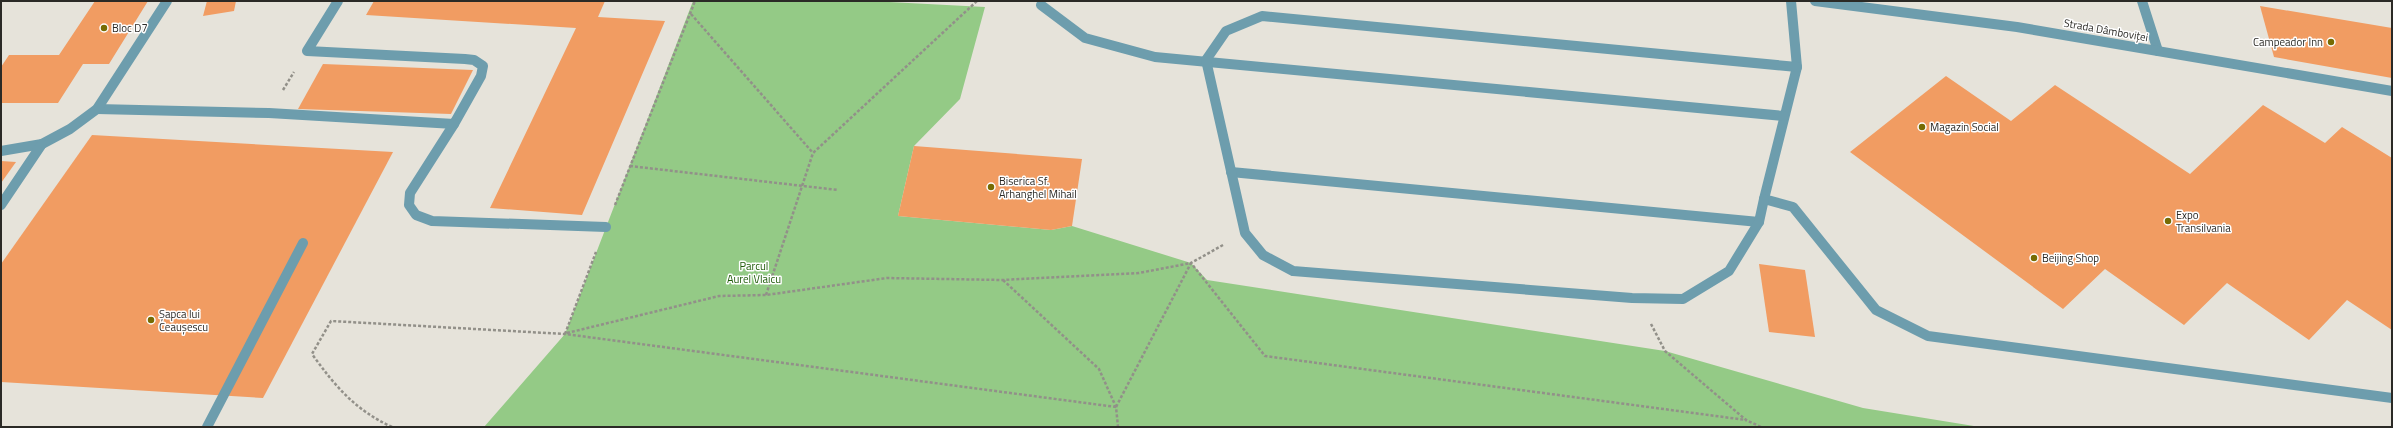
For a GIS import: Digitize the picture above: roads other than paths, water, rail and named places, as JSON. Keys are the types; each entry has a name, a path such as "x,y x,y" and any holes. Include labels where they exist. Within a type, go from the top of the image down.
{"street":[{"path":"1,151 42,144 70,129 97,109 166,1"},
{"path":"338,1 307,51 465,59 478,61 483,66 481,76 454,124 410,193 407,203 410,210 419,217 432,221 606,227"},
{"path":"1791,1 1797,67 1759,222 1729,271 1683,299 1632,298 1293,271 1263,255 1245,233 1206,60 1226,31 1262,16 1797,67"},
{"name":"Strada Dâmboviței","path":"1815,1 2018,27 2392,91"},
{"path":"2142,1 2158,51"},
{"path":"1041,5 1085,38 1155,57 1206,60 1784,116"},
{"path":"97,109 269,113 454,124"},
{"path":"1,204 42,144"},
{"path":"1231,172 1759,222"},
{"path":"1764,199 1793,207 1876,310 1928,336 2392,398"},
{"path":"207,427 304,242"}],"place":[{"name":"Bloc D7","path":"104,28"},
{"name":"Campeador Inn","path":"2331,42"},
{"name":"Magazin Social","path":"1922,127"},
{"name":"Biserica Sf. Arhanghel Mihail","path":"991,187"},
{"name":"Expo Transilvania","path":"2168,221"},
{"name":"Beijing Shop","path":"2034,258"},
{"name":"Șapca lui Ceaușescu","path":"151,320"}],"park label":[{"name":"Parcul Aurel Vlaicu","path":"754,272"}]}
